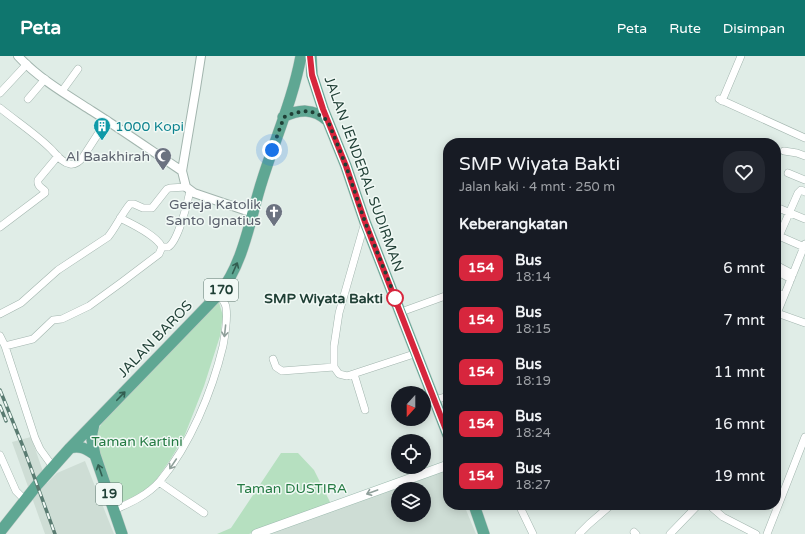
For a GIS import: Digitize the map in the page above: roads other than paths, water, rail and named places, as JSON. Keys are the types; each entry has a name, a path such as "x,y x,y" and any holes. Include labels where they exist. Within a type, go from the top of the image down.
{"main road":[{"name":"JALAN BAROS","path":"70,448 226,285 237,264 261,182 296,78 301,56"},
{"name":"JALAN JENDERAL SUDIRMAN","path":"310,56 312,75 328,121 346,166 365,222 443,422"},
{"path":"296,78 304,73 312,75"},
{"path":"284,117 294,113 308,111 318,114 328,121"},
{"name":"19","path":"94,424 92,440 95,455 122,534"},
{"path":"70,448 82,448 95,455"},
{"name":"170","path":"0,532 25,500 70,448"},
{"path":"256,534 443,467"},
{"path":"476,510 484,534"}],"street":[{"path":"18,56 26,64 62,91 182,170"},
{"path":"162,247 169,246 175,238 183,220 188,189 182,170 201,56"},
{"path":"741,56 720,100 805,138"},
{"path":"0,93 26,64"},
{"path":"62,91 78,69"},
{"path":"28,99 45,79"},
{"path":"0,108 58,156 70,164 75,164 80,160 107,120"},
{"path":"784,151 805,156"},
{"path":"0,227 44,193 45,191 39,186 38,180 58,156"},
{"path":"788,173 805,180"},
{"path":"0,314 21,303 58,270 108,237 114,230 128,206 131,204 143,208 152,208 170,188 188,189 253,213"},
{"path":"781,232 799,191 801,190 805,192"},
{"path":"781,209 805,219"},
{"path":"120,218 140,228 160,243 162,247"},
{"path":"365,222 339,313 334,346 334,367 339,374 347,376 417,353"},
{"path":"781,237 804,245 792,276 781,298"},
{"path":"5,346 33,339 53,320 62,319 89,306 158,254 162,247"},
{"path":"781,268 792,276"},
{"path":"781,273 792,276"},
{"path":"114,510 131,503 146,494 159,482 174,463 190,436 203,409 219,363 225,335 226,307 219,294"},
{"path":"401,312 443,298"},
{"path":"781,316 805,323"},
{"path":"0,336 5,346 35,438 40,449 53,468"},
{"path":"272,360 276,367 282,371 334,367"},
{"path":"354,374 365,410"},
{"path":"435,400 443,398"},
{"path":"781,498 805,437"},
{"path":"0,455 16,491 25,500"},
{"path":"159,482 204,513"},
{"path":"521,510 533,534"},
{"path":"579,534 588,524 605,510"},
{"path":"670,534 693,510"},
{"path":"715,510 723,518 756,534"},
{"path":"767,534 776,510"}],"railway":[{"path":"0,390 24,449 55,534"},
{"path":"0,406 6,421"}],"place":[{"name":"1000 Kopi","path":"102,141"},
{"name":"Al Baakhirah","path":"163,171"},
{"name":"Gereja Katolik Santo Ignatius","path":"274,227"},
{"name":"SMP Wiyata Bakti","path":"395,298"}],"park label":[{"name":"Taman Kartini","path":"137,441"},
{"name":"Taman DUSTIRA","path":"292,488"}]}
